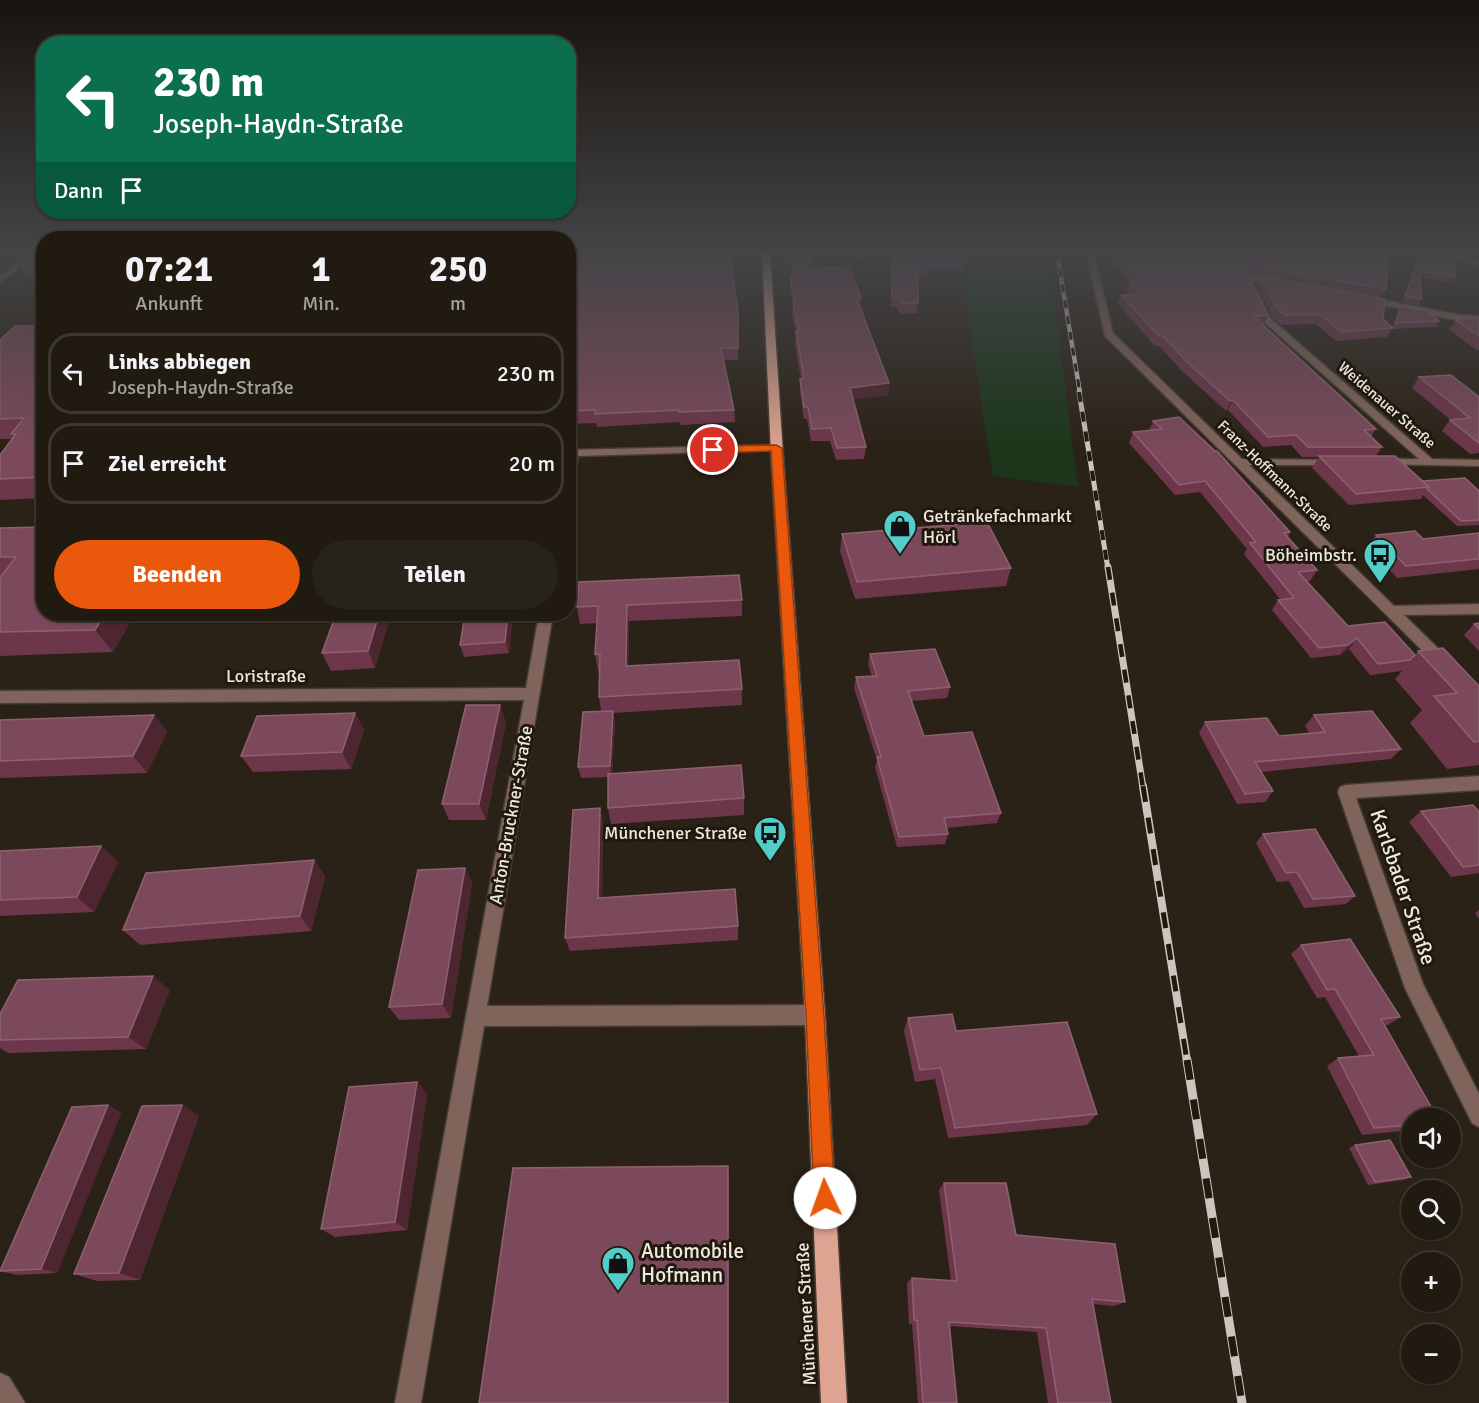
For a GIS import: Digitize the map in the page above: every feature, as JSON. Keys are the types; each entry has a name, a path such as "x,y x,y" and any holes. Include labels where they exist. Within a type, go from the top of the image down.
{"main road":[{"name":"Münchener Straße","path":"769,318 776,448 815,1016 834,1403"}],"street":[{"name":"Franz-Hoffmann-Straße","path":"1105,318 1108,334 1456,675"},
{"name":"Weidenauer Straße","path":"1266,318 1430,462"},
{"path":"576,453 776,448"},
{"path":"1239,462 1344,462"},
{"name":"Weidenauer Straße","path":"1365,462 1479,463"},
{"path":"1390,610 1479,609"},
{"name":"Anton-Bruckner-Straße","path":"408,1403 545,621"},
{"name":"Loristraße","path":"0,697 532,694"},
{"name":"Karlsbader Straße","path":"1479,783 1346,792 1415,988 1479,1116"},
{"path":"476,1016 815,1016"},
{"path":"0,1386 12,1403"}],"green space":[{"path":"968,318 1056,318 1078,487 993,476"}],"building":[{"path":"576,318 738,318 738,348 721,348 734,410 595,414 595,410 576,411"},
{"path":"796,318 864,318 889,383 850,388 866,447 837,448 831,428 812,429 808,407 804,407 800,379 804,378 796,331 799,331"},
{"path":"1143,318 1256,318 1376,429 1364,430 1382,447 1308,447 1296,435 1268,437 1233,400 1230,401 1187,362 1163,336 1159,336"},
{"path":"1325,318 1383,318 1393,328 1341,332"},
{"path":"1397,318 1436,318 1439,321 1395,323"},
{"path":"1479,318 1479,336 1456,320"},
{"path":"15,326 36,326 36,477 0,479 0,455 16,434 11,434 24,418 0,419 0,340"},
{"path":"1451,375 1479,397 1479,443 1450,420 1470,418 1419,377"},
{"path":"1179,417 1217,451 1290,532 1284,533 1317,570 1298,572 1348,626 1385,622 1415,655 1410,660 1378,664 1357,638 1348,645 1319,648 1278,600 1294,598 1250,543 1256,542 1205,481 1179,485 1133,432 1162,429 1153,421"},
{"path":"1319,456 1395,456 1429,487 1356,494"},
{"path":"1465,478 1479,491 1479,520 1461,521 1427,489 1429,487 1422,481"},
{"path":"987,522 1011,568 857,582 842,534"},
{"path":"36,527 36,621 101,621 95,630 0,632 0,578 16,557 0,557 0,528"},
{"path":"1415,531 1423,539 1479,533 1479,559 1406,566 1376,535"},
{"path":"739,575 742,600 627,605 626,666 739,660 742,689 599,697 600,654 595,654 598,606 577,607 579,582"},
{"path":"333,621 377,621 368,651 322,653"},
{"path":"464,621 507,621 505,642 460,645"},
{"path":"1443,648 1479,686 1479,741 1474,742 1434,696 1457,693 1418,651"},
{"path":"935,649 950,687 908,691 924,736 972,732 1001,813 944,818 948,834 899,837 877,757 881,757 856,677 877,676 870,654"},
{"path":"466,705 500,705 479,804 442,804"},
{"path":"613,711 610,766 578,767 583,712"},
{"path":"1372,711 1401,749 1255,762 1273,791 1245,794 1205,722 1267,718 1279,736 1325,732 1314,715"},
{"path":"355,713 342,752 241,756 257,716"},
{"path":"154,715 133,756 0,761 0,720"},
{"path":"741,765 744,798 608,808 608,774"},
{"path":"1473,805 1479,812 1479,865 1463,867 1421,811"},
{"path":"600,808 598,898 735,889 738,926 565,938 573,810"},
{"path":"1315,829 1355,896 1313,899 1297,872 1286,873 1263,834"},
{"path":"101,846 77,897 0,900 0,851"},
{"path":"314,860 300,916 123,930 146,873"},
{"path":"465,868 442,1004 389,1007 418,870"},
{"path":"1350,939 1400,1017 1381,1019 1432,1108 1401,1108 1401,1126 1374,1128 1338,1058 1374,1055 1335,989 1327,990 1301,945"},
{"path":"153,976 128,1037 0,1040 0,1014 18,980"},
{"path":"952,1014 956,1031 1067,1022 1097,1114 955,1128 941,1068 920,1070 908,1018"},
{"path":"417,1082 395,1222 321,1229 349,1087"},
{"path":"108,1105 41,1269 0,1271 72,1107"},
{"path":"182,1105 119,1273 74,1274 142,1106"},
{"path":"1390,1140 1401,1159 1401,1168 1406,1168 1411,1177 1375,1182 1355,1145"},
{"name":"Automobile Hofmann","path":"728,1166 728,1403 479,1403 513,1168"},
{"path":"944,1183 1006,1183 1016,1235 1115,1244 1125,1302 1092,1299 1111,1403 1058,1403 1046,1328 949,1322 957,1403 923,1403 912,1278 957,1281"}],"railway":[{"path":"1068,318 1080,393"},
{"path":"1079,392 1108,569"},
{"path":"1108,567 1143,788"},
{"path":"1143,786 1187,1061"},
{"path":"1187,1060 1242,1403"}],"place":[{"name":"Getränkefachmarkt Hörl","path":"900,555"},
{"name":"Böheimbstr.","path":"1380,584"},
{"name":"Münchener Straße","path":"770,862"},
{"name":"Automobile Hofmann","path":"618,1292"}],"route":[{"path":"713,450 776,448 815,1016 825,1198"}]}
